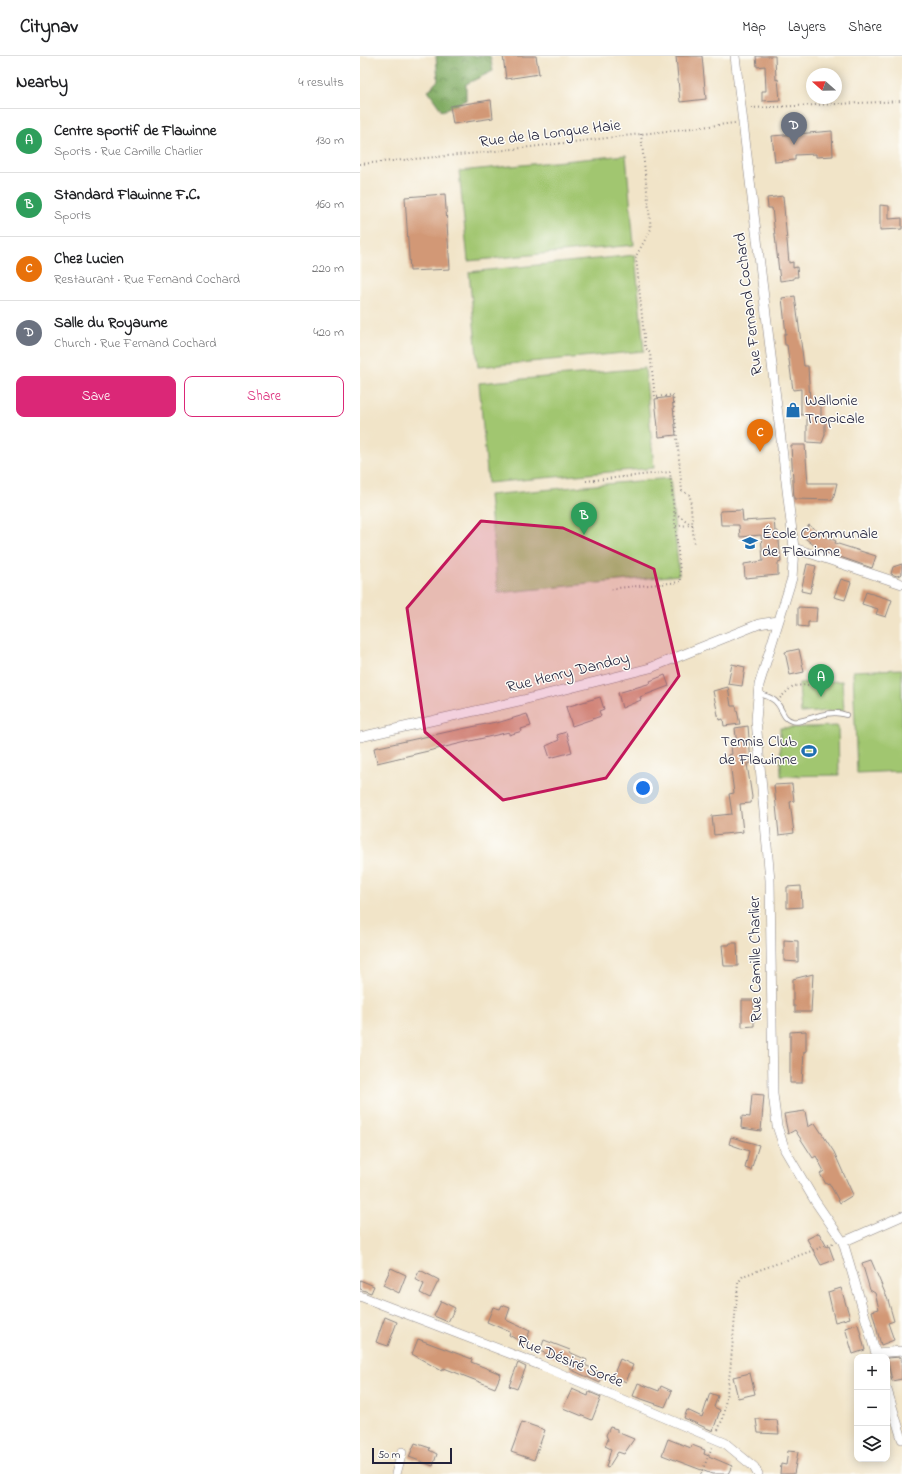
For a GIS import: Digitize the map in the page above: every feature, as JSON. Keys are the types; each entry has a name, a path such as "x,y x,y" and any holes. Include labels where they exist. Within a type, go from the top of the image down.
{"street":[{"name":"Rue Fernand Cochard","path":"735,56 794,548"},
{"path":"794,548 902,584"},
{"name":"Rue Camille Charlier","path":"794,548 792,578 767,655 758,694 756,720 770,880 773,1094 777,1126 785,1150 815,1201 842,1241 877,1354"},
{"name":"Rue Henry Dandoy","path":"360,737 523,700 650,668 760,624 778,621"},
{"path":"842,1241 902,1216"},
{"name":"Rue Désiré Sorée","path":"360,1296 540,1365 725,1443 754,1467 758,1474"},
{"name":"Rue Camille Charlier","path":"883,1354 902,1351"},
{"path":"890,1400 902,1440"},
{"path":"396,1474 402,1452"}],"lane":[{"path":"758,694 768,696 777,702 784,717 790,721 796,722 818,714 840,713 846,715"}],"path":[{"path":"742,108 902,101"},
{"name":"Rue de la Longue Haie","path":"360,164 390,162 742,122"},
{"path":"641,134 651,229 636,256 645,347 650,353 655,397 673,395 682,491 690,495 694,544"},
{"path":"586,481 670,472 681,582 617,588 611,591"},
{"path":"675,513 692,525"},
{"path":"676,526 692,525"},
{"path":"777,702 793,686 808,685"},
{"path":"701,1474 723,1418 730,1372 738,1283 743,1276 842,1241"}],"highlighted area":[{"path":"481,521 563,528 654,569 679,676 606,778 503,800 425,732 407,608"}],"green space":[{"path":"436,56 490,56 493,71 466,84 466,100 442,111 428,91 438,80"},
{"path":"626,155 634,245 468,261 459,171"},
{"path":"635,255 644,351 478,367 469,272"},
{"path":"645,368 654,468 488,483 479,383"},
{"path":"670,478 679,575 498,593 489,495"},
{"path":"902,669 902,771 857,773 853,671"},
{"path":"842,681 844,710 801,713 799,683"},
{"name":"Tennis Club de Flawinne","path":"838,726 839,775 781,776 780,728"}],"building":[{"path":"503,56 536,56 539,74 506,79"},
{"path":"676,56 702,56 706,99 680,102"},
{"path":"756,56 775,56 776,80 778,79 780,100 762,101 762,91 766,91 765,66 757,67"},
{"path":"491,100 493,118 453,124 450,106"},
{"path":"832,131 833,156 816,157 816,154 795,155 795,160 775,162 772,136"},
{"path":"445,194 450,269 410,271 405,197"},
{"path":"783,196 789,263 793,262 793,268 797,267 798,277 780,281 772,208 768,208 767,198"},
{"path":"880,205 889,206 889,219 902,218 902,229 880,230"},
{"path":"795,296 804,366 808,366 810,402 821,401 821,421 825,421 825,435 822,443 807,442 807,415 801,415 801,389 793,390 787,345 785,345 784,334 786,334 782,298"},
{"path":"672,397 676,435 659,437 655,399"},
{"path":"791,445 805,445 808,483 837,483 833,500 794,499"},
{"path":"742,510 743,521 774,519 775,531 778,531 781,562 778,563 778,575 745,578 744,564 763,561 761,535 740,537 739,525 721,525 720,511"},
{"path":"809,525 823,535 836,541 835,543 876,556 872,568 820,550 801,535"},
{"path":"807,564 816,566 810,593 801,591"},
{"path":"902,564 902,574 897,576 891,574 893,567"},
{"path":"841,579 851,582 845,600 834,597"},
{"path":"866,592 892,600 886,617 876,614 878,609 862,604"},
{"path":"798,607 817,608 816,622 808,622 808,627 798,626"},
{"path":"799,649 804,672 790,675 785,652"},
{"path":"732,664 745,667 742,686 728,684"},
{"path":"665,675 669,686 640,697 641,700 622,708 618,693 651,683 650,681"},
{"path":"728,687 731,706 736,706 740,724 724,726 723,719 719,720 713,691"},
{"path":"600,697 604,709 599,711 601,716 572,726 566,707"},
{"path":"527,714 531,726 521,729 522,731 509,735 509,732 377,763 374,748 497,723"},
{"path":"748,726 751,763 747,764 752,797 751,803 740,804 743,832 714,835 712,816 732,814 729,794 734,793 729,755 732,754 731,747 737,746 735,728"},
{"path":"566,732 572,752 550,758 546,746 559,740 557,735"},
{"path":"792,784 794,801 790,802 794,833 779,835 774,785"},
{"path":"801,886 802,907 787,908 787,887"},
{"path":"784,940 798,941 798,962 784,961"},
{"path":"730,943 737,943 738,966 724,966 722,945 729,945"},
{"path":"813,974 811,1012 795,1012 795,1006 793,1006 793,979"},
{"path":"742,1000 754,1000 754,1026 742,1027"},
{"path":"806,1031 806,1051 804,1052 802,1083 790,1083 790,1032"},
{"path":"752,1094 764,1095 761,1131 741,1128 742,1116 750,1117"},
{"path":"805,1111 808,1127 815,1123 834,1152 853,1195 840,1203 829,1183 826,1184 820,1174 824,1171 816,1156 813,1158 795,1130 788,1134 784,1114"},
{"path":"731,1137 759,1145 751,1170 745,1168 749,1151 729,1144"},
{"path":"819,1233 827,1247 829,1246 834,1260 821,1265 807,1239"},
{"path":"871,1260 888,1300 894,1321 888,1323 894,1340 881,1345 872,1311 879,1309 875,1293 870,1290 862,1263"},
{"path":"391,1268 406,1275 399,1293 383,1285"},
{"path":"420,1270 439,1280 430,1298 420,1293 424,1284 415,1279"},
{"path":"360,1280 374,1286 371,1293 360,1289"},
{"path":"841,1288 850,1318 835,1322 828,1292"},
{"path":"441,1301 455,1308 448,1322 434,1316"},
{"path":"502,1305 510,1308 506,1320 530,1331 524,1344 509,1335 510,1332 487,1322 493,1307 500,1309"},
{"path":"385,1317 397,1322 388,1346 376,1342"},
{"path":"858,1324 865,1350 853,1354 845,1328"},
{"path":"418,1339 472,1359 471,1362 501,1374 495,1388 444,1368 442,1371 412,1354"},
{"path":"544,1340 570,1350 569,1352 587,1360 585,1365 603,1374 600,1383 570,1369 572,1365 540,1351"},
{"path":"901,1357 902,1379 892,1381 890,1372 890,1358"},
{"path":"620,1359 633,1365 626,1382 613,1376"},
{"path":"518,1363 526,1367 517,1389 509,1386"},
{"path":"750,1373 755,1394 738,1398 733,1377"},
{"path":"638,1383 659,1391 661,1386 672,1391 665,1407 633,1396"},
{"path":"572,1389 588,1396 589,1392 601,1397 592,1420 563,1408"},
{"path":"710,1393 718,1396 714,1407 720,1410 713,1431 684,1418 687,1410 702,1417"},
{"path":"756,1419 777,1420 779,1434 758,1433"},
{"path":"522,1422 545,1430 534,1460 511,1452"},
{"path":"610,1427 617,1429 617,1432 634,1439 624,1454 618,1452 608,1468 606,1467 611,1449 605,1446 608,1440 606,1435"},
{"path":"668,1439 691,1448 692,1445 705,1450 704,1454 732,1466 728,1474 712,1474 662,1455"},
{"path":"415,1443 430,1448 429,1450 437,1454 433,1466 409,1457"},
{"path":"788,1451 798,1452 794,1474 780,1474 781,1464 786,1465"}],"place":[{"name":"Salle du Royaume","path":"794,145"},
{"name":"Wallonie Tropicale","path":"793,410"},
{"name":"Chez Lucien","path":"760,452"},
{"name":"Standard Flawinne F.C.","path":"584,535"},
{"name":"École Communale de Flawinne","path":"750,543"},
{"name":"Centre sportif de Flawinne","path":"821,697"},
{"name":"Tennis Club de Flawinne","path":"809,751"}]}
